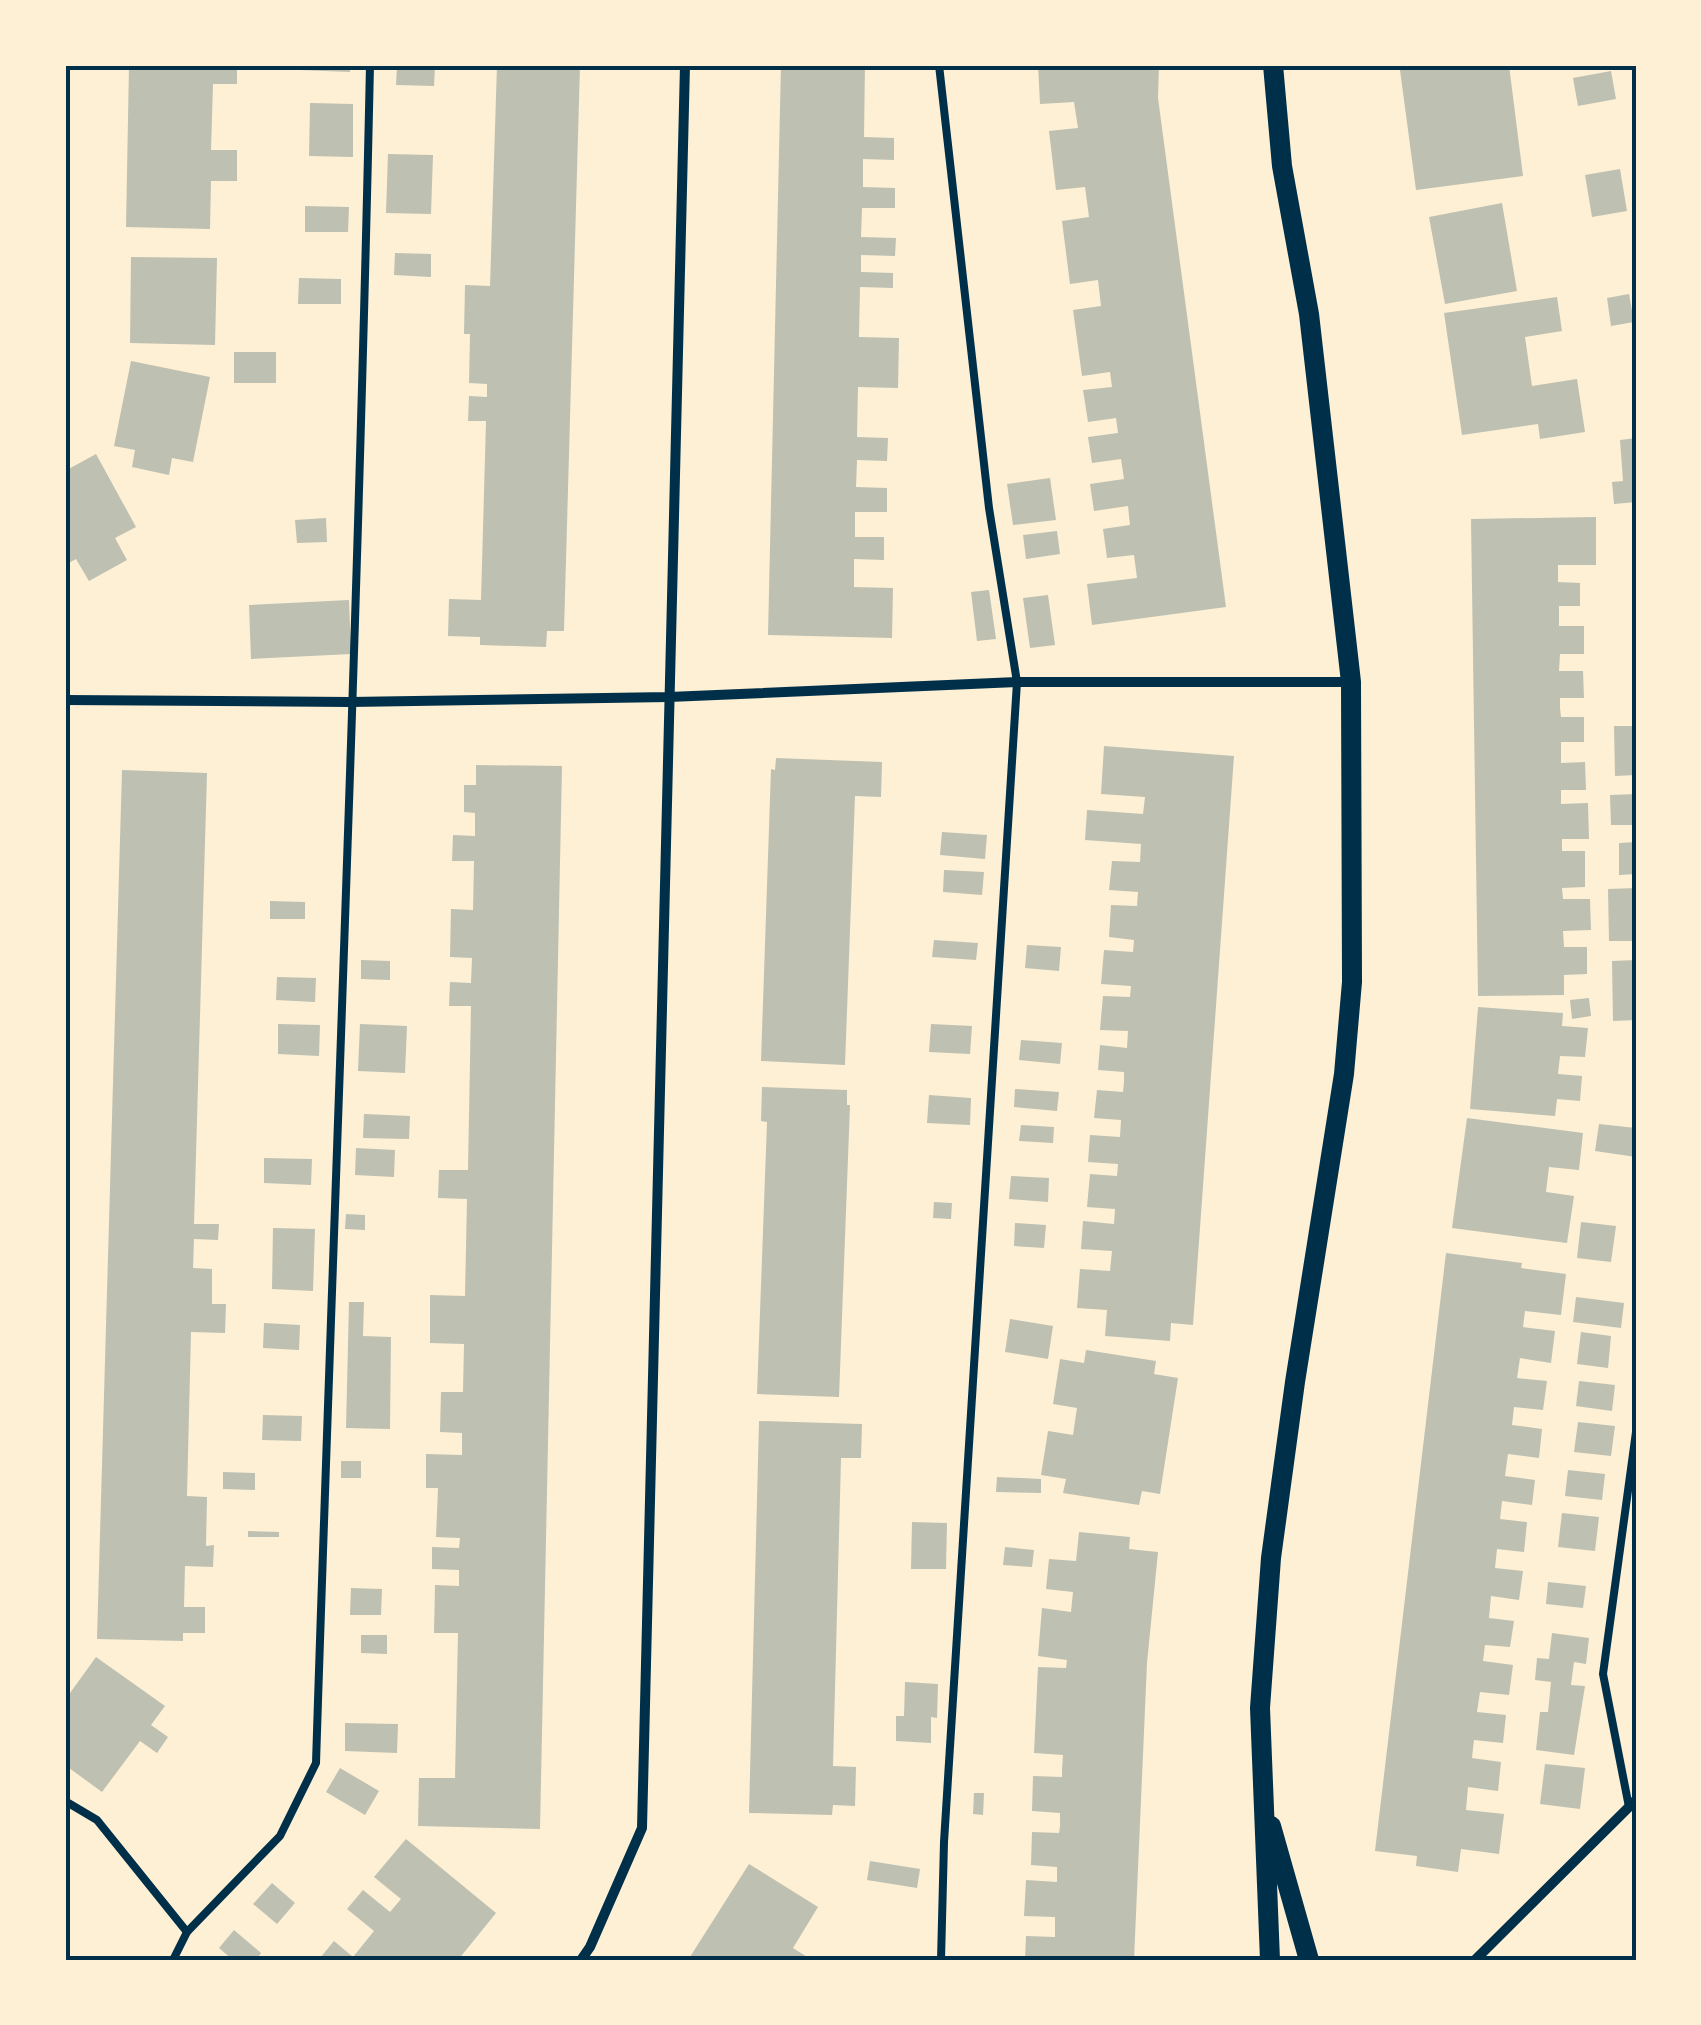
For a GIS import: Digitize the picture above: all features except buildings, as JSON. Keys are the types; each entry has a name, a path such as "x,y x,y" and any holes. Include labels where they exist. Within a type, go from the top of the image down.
{"main road":[{"path":"1270,1960 1260,1708 1271,1558 1344,1074 1352,982 1351,682 1309,314 1282,166 1273,65"},
{"path":"1262,1796 1310,1960"}],"street":[{"path":"581,1960 642,1828 685,65"},
{"path":"65,700 350,702 669,697 1017,682 1351,682"},
{"path":"1475,1960 1632,1804"}],"lane":[{"path":"173,1960 187,1932 280,1836 316,1763 350,702 360,523 370,65"},
{"path":"939,65 989,508 1017,682 944,1842 941,1960"},
{"path":"1632,1804 1603,1674 1636,1432"},
{"path":"65,1801 97,1820 187,1932"}]}
